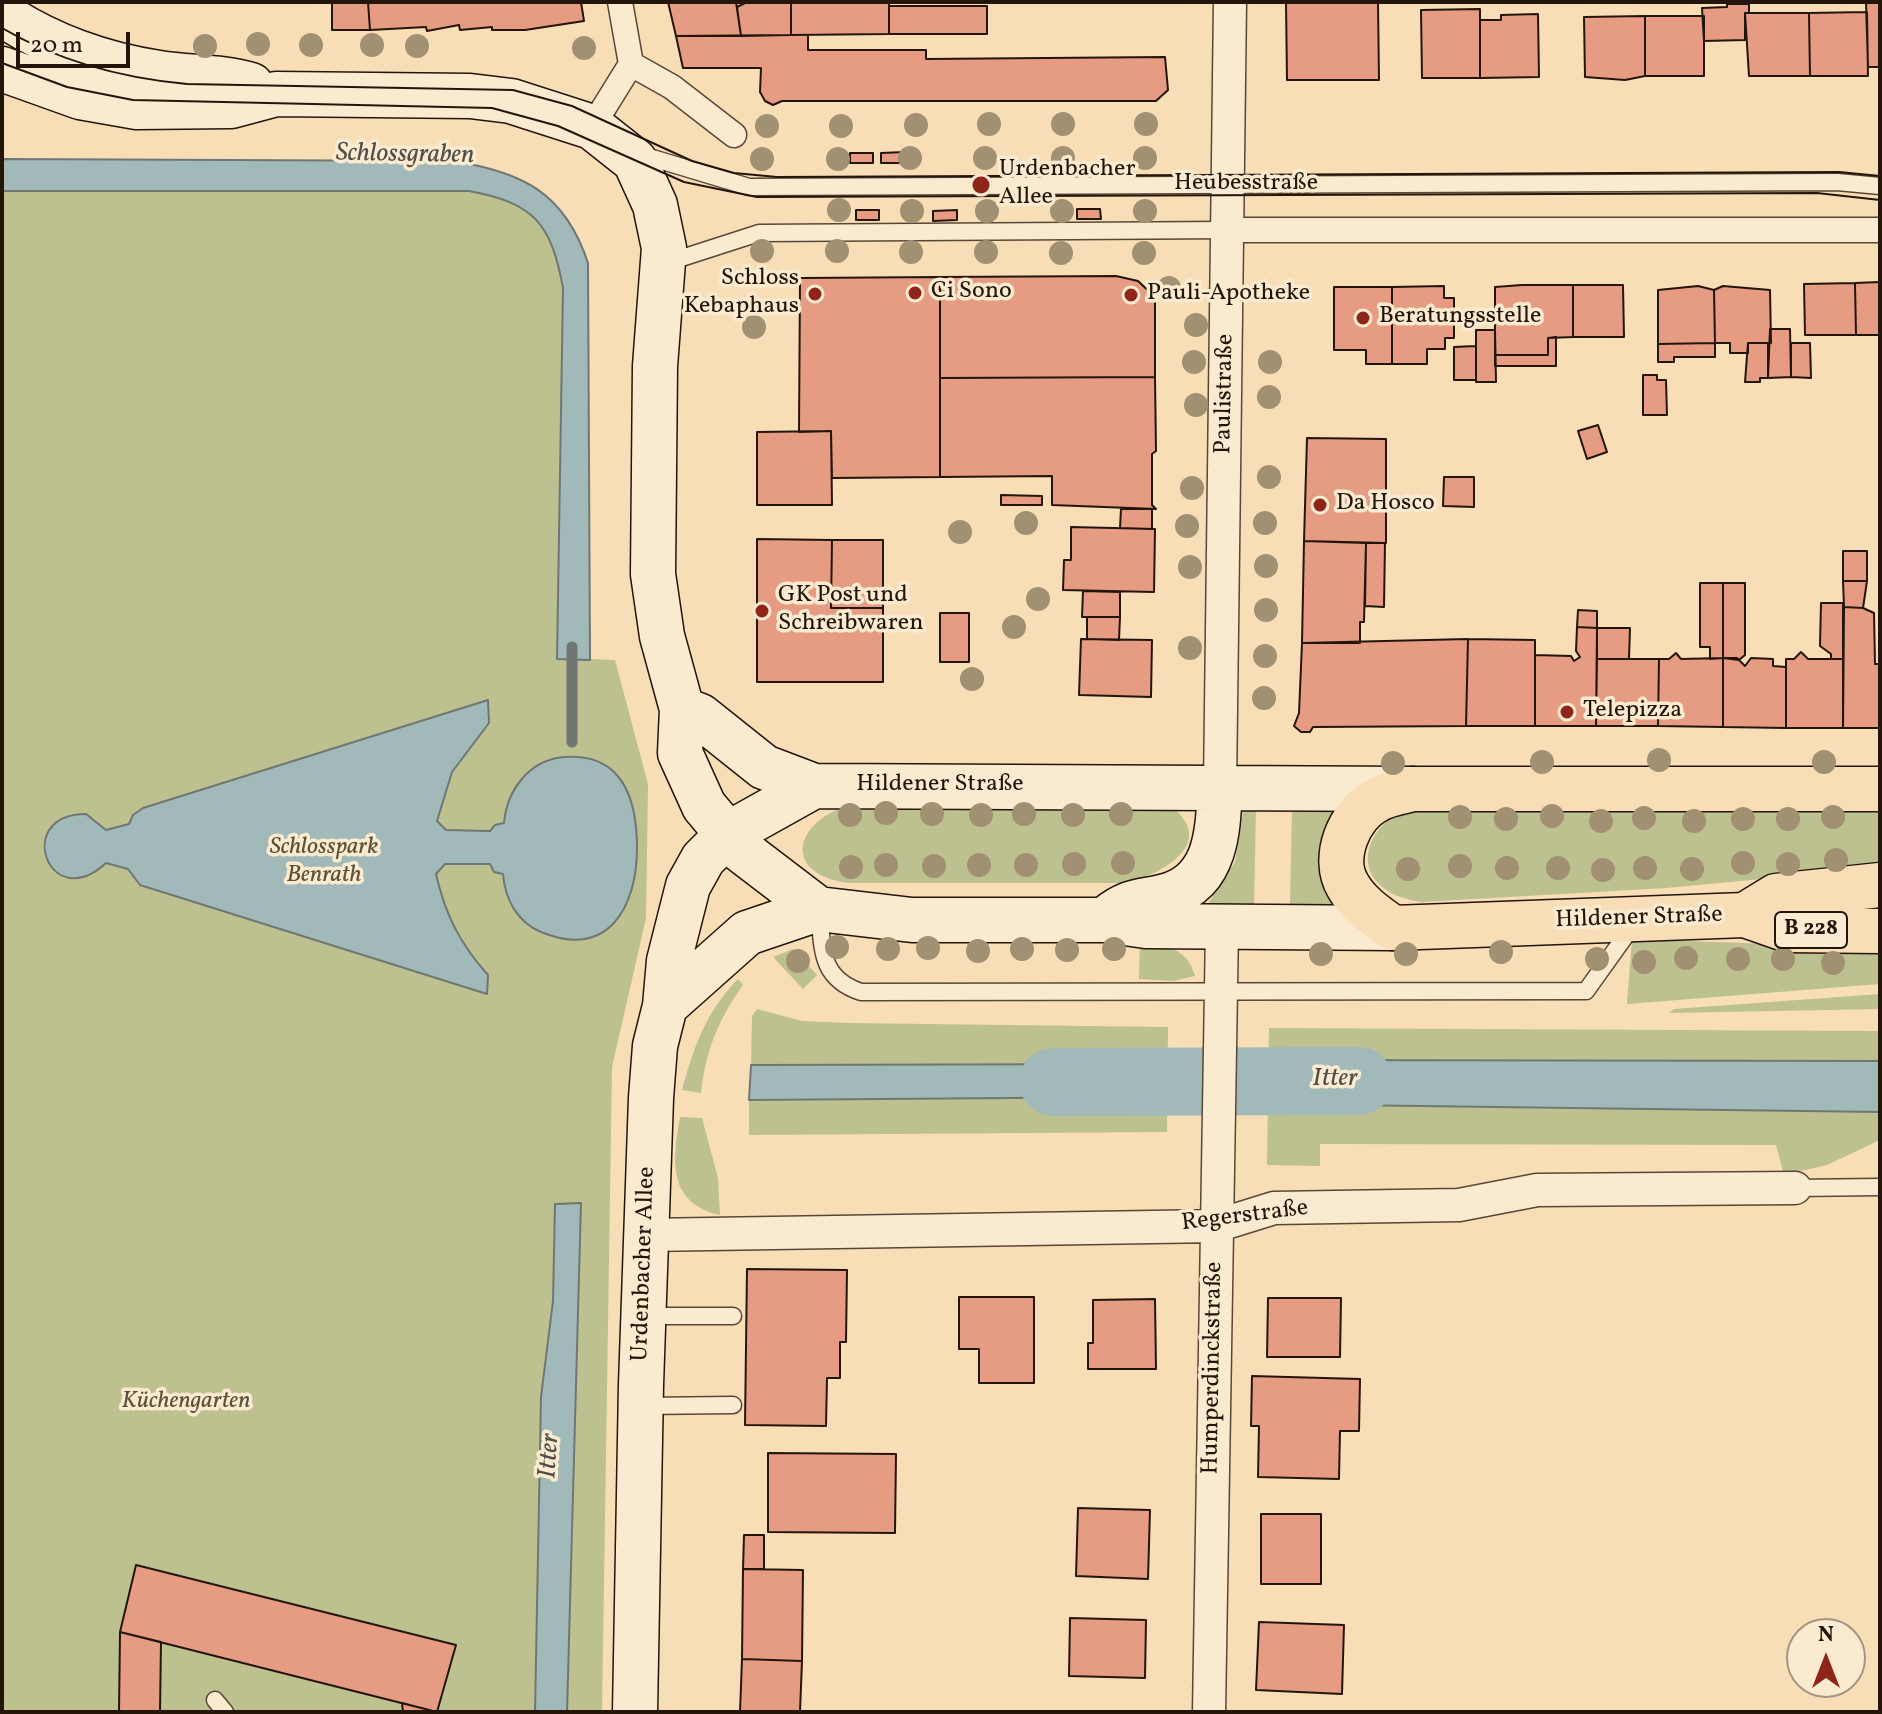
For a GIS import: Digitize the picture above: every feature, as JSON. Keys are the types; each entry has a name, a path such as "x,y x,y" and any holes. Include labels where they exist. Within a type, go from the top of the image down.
{"main road":[{"path":"2,14 59,44 122,66 178,76 228,78 276,94"},
{"path":"2,69 80,97 137,107 231,106 276,94 470,96 545,110 606,137 635,161 650,190 664,248 655,366 653,574 662,636 682,709 680,753 704,806 728,834 751,859 818,909"},
{"name":"Hildener Straße","path":"682,709 700,716 764,767 814,786 1880,789"},
{"name":"Urdenbacher Allee","path":"635,1712 646,1235 655,1046 665,1006 669,961 688,886 703,859 728,834 814,786"},
{"path":"1104,920 1126,902 1172,894 1193,883 1207,865 1218,834 1220,786"},
{"name":"Hildener Straße","path":"1393,928 1359,901 1346,883 1343,850 1347,832 1362,811 1377,800 1413,789"},
{"name":"Hildener Straße","path":"665,1006 747,933 818,909 912,920 1104,920 1146,926 1393,928 1745,915 1776,896 1880,885"},
{"name":"B 228","path":"1745,915 1788,930 1880,931"}],"street":[{"path":"606,137 631,64 620,2"},
{"name":"Paulistraße","path":"1220,786 1230,2"},
{"path":"631,64 672,87 734,135"},
{"name":"Heubesstraße","path":"1228,230 1880,230"},
{"name":"Humperdinckstraße","path":"1209,1712 1222,928"},
{"name":"Regerstraße","path":"646,1235 1216,1226 1274,1208 1459,1205 1537,1190 1795,1188"}],"lane":[{"name":"Heubesstraße","path":"606,137 688,171 749,187 1837,182 1880,186"},
{"name":"Heubesstraße","path":"663,264 759,233 1228,230"},
{"path":"818,909 825,964 846,987 861,992 1221,1002 1586,991 1636,921"},
{"path":"1795,1188 1880,1187"},
{"path":"643,1316 733,1316"},
{"path":"640,1406 733,1405"}],"green space":[{"name":"Schlosspark Benrath","path":"2,159 453,161 500,172 538,190 567,219 588,263 590,659 615,660 648,784 646,918 612,1067 602,1712 2,1712"},
{"path":"846,806 1173,808 1185,821 1189,834 1187,845 1168,865 1128,883 848,883 827,878 813,870 805,860 803,848 806,836 815,825 828,814"},
{"path":"1244,806 1256,806 1254,908 1211,908 1209,902 1235,862"},
{"path":"1346,806 1339,906 1290,907 1292,807"},
{"path":"1880,807 1880,868 1666,888 1422,902 1384,889 1368,864 1369,850 1375,836 1386,822 1404,809"},
{"path":"1632,939 1880,948 1880,984 1627,1004"},
{"path":"1140,945 1175,950 1187,959 1195,976 1173,981 1139,979"},
{"path":"793,949 817,975 803,989 773,957"},
{"path":"738,979 743,985 714,1036 701,1093 682,1090 702,1030 717,1004"},
{"path":"1880,994 1880,1009 1669,1013 1674,1009"},
{"path":"757,1009 802,1021 847,1023 1168,1027 1167,1132 749,1135 749,1100 1147,1096 1147,1064 751,1065 752,1016"},
{"path":"1269,1028 1880,1031 1880,1140 1827,1165 1784,1175 1776,1145 1320,1144 1320,1166 1267,1165"},
{"path":"680,1117 702,1118 718,1178 720,1215 703,1209 682,1191 675,1165"}],"water":[{"path":"2,159 453,161 520,180 554,203 567,219 588,263 590,660 557,659 563,288 552,247 536,220 509,202 469,191 2,191"},
{"path":"488,700 489,723 452,772 437,821 446,830 490,831 495,825 504,823 515,788 530,770 551,759 584,758 600,762 623,783 634,813 637,848 632,890 625,907 601,933 585,939 565,939 541,932 525,922 510,901 503,874 494,872 490,864 445,864 436,874 444,902 469,952 488,975 487,994 140,885 128,869 106,863 86,876 68,878 55,871 47,858 45,843 50,829 63,818 86,814 106,830 129,824 133,815 143,808"},
{"path":"1268,1060 1880,1061 1880,1112 1267,1104"},
{"path":"1148,1064 1147,1097 749,1100 751,1065"},
{"path":"581,1203 567,1712 535,1712 541,1397 553,1301 555,1204"}],"building":[{"path":"332,2 368,2 370,30 332,30"},
{"path":"368,2 581,2 584,21 525,30 492,30 492,27 460,30 459,25 427,31 426,27 370,30"},
{"path":"668,2 736,2 741,36 676,36"},
{"path":"747,2 791,2 791,35 741,36 737,7"},
{"path":"791,2 889,2 889,34 791,35"},
{"path":"1286,2 1378,2 1379,80 1287,80"},
{"path":"1866,2 1880,2 1880,67 1868,67"},
{"path":"1727,4 1749,4 1749,13 1745,13 1745,40 1704,41 1702,8 1727,7"},
{"path":"889,6 987,6 987,34 889,34"},
{"path":"1480,9 1480,78 1422,78 1421,10"},
{"path":"1867,12 1868,76 1810,76 1809,13"},
{"path":"1745,13 1809,13 1810,76 1749,76"},
{"path":"1538,14 1539,77 1480,78 1480,20 1501,20 1501,15"},
{"path":"1645,16 1704,16 1704,76 1645,76"},
{"path":"1645,16 1645,76 1625,80 1585,77 1584,17"},
{"path":"808,35 808,50 926,50 926,59 1165,57 1168,90 1156,101 782,101 773,105 765,101 760,92 761,68 683,68 676,36"},
{"path":"905,152 905,163 881,163 881,153"},
{"path":"850,153 873,153 873,163 850,163"},
{"path":"1077,209 1100,209 1101,219 1077,219"},
{"path":"856,210 879,210 879,220 856,220"},
{"path":"957,210 957,220 933,221 933,211"},
{"path":"1116,276 1138,281 1155,297 1155,377 940,378 940,277"},
{"path":"940,277 940,477 832,478 831,431 799,432 800,278"},
{"path":"1880,282 1880,335 1856,335 1855,283"},
{"path":"1855,283 1856,335 1805,335 1804,284"},
{"path":"1573,285 1573,337 1548,338 1548,355 1495,355 1495,287"},
{"path":"1573,285 1623,285 1624,337 1573,337"},
{"path":"1444,286 1444,298 1454,298 1454,338 1445,338 1445,349 1427,349 1427,364 1392,364 1392,287"},
{"path":"1698,286 1714,290 1715,343 1658,344 1658,290"},
{"path":"1723,286 1770,290 1771,343 1748,343 1748,353 1730,353 1730,343 1715,343 1714,290"},
{"name":"Beratungsstelle","path":"1334,287 1392,287 1392,364 1366,364 1366,350 1334,350"},
{"path":"1770,329 1790,329 1791,377 1768,378"},
{"path":"1476,330 1495,330 1496,382 1476,382"},
{"path":"1556,337 1556,366 1495,366 1495,355 1548,355 1548,338"},
{"path":"1715,343 1715,357 1674,357 1674,362 1658,362 1658,344"},
{"path":"1748,343 1768,343 1768,378 1760,378 1760,382 1745,382"},
{"path":"1791,343 1810,343 1811,378 1791,377"},
{"path":"1476,346 1476,380 1454,380 1454,347"},
{"path":"1643,375 1657,375 1657,380 1666,380 1667,415 1643,415"},
{"path":"1155,377 1156,451 1152,454 1152,505 1156,509 1052,505 1052,476 940,477 940,378"},
{"path":"1598,425 1607,452 1587,459 1578,431"},
{"path":"831,431 832,505 757,505 757,432"},
{"path":"1307,438 1386,439 1386,543 1304,541"},
{"path":"1444,477 1474,477 1474,507 1443,506"},
{"path":"1001,495 1042,496 1042,505 1001,505"},
{"path":"1121,509 1152,509 1152,529 1120,528"},
{"path":"1071,527 1155,529 1154,592 1063,590 1064,560 1071,560"},
{"path":"757,539 832,540 831,608 883,608 883,682 757,682"},
{"path":"832,540 883,540 883,608 831,608"},
{"path":"1304,541 1366,543 1364,622 1360,622 1360,643 1302,643"},
{"path":"1366,543 1385,543 1384,607 1365,606"},
{"path":"1843,551 1867,551 1867,581 1843,581"},
{"path":"1843,581 1867,581 1863,608 1844,607"},
{"path":"1700,583 1723,583 1723,658 1710,659 1710,647 1700,647"},
{"path":"1723,583 1745,583 1745,655 1739,660 1723,658"},
{"path":"1083,591 1120,592 1120,617 1082,617"},
{"path":"1821,603 1843,603 1843,659 1831,659 1831,654 1820,646"},
{"path":"1844,607 1863,608 1874,613 1875,664 1880,664 1880,728 1843,728"},
{"path":"1578,610 1597,611 1597,628 1577,627"},
{"path":"940,613 969,613 969,662 940,662"},
{"path":"1087,617 1120,617 1119,640 1087,639"},
{"path":"1577,627 1597,628 1596,726 1535,726 1535,655 1571,656 1574,661 1580,657 1576,651"},
{"path":"1597,628 1630,628 1629,659 1597,659"},
{"path":"1081,639 1152,640 1151,697 1079,695"},
{"path":"1468,639 1466,726 1313,727 1310,732 1301,732 1294,726 1299,713 1302,643"},
{"path":"1468,639 1535,640 1535,726 1466,726"},
{"path":"1801,652 1808,659 1843,659 1843,728 1786,728 1786,659 1794,659"},
{"path":"1676,653 1681,659 1723,658 1723,727 1658,726 1659,659 1669,659"},
{"path":"1723,658 1737,658 1745,666 1751,658 1773,659 1773,666 1786,667 1786,728 1723,727"},
{"path":"1597,659 1659,659 1658,726 1596,726"},
{"path":"747,1269 847,1270 846,1342 840,1342 840,1378 827,1378 826,1426 745,1425"},
{"path":"959,1297 1034,1297 1034,1383 979,1383 979,1349 959,1349"},
{"path":"1268,1298 1341,1298 1340,1357 1267,1357"},
{"path":"1155,1299 1156,1369 1088,1369 1088,1343 1093,1343 1093,1300"},
{"path":"1252,1376 1360,1379 1359,1431 1340,1431 1339,1479 1258,1477 1259,1426 1251,1426"},
{"path":"768,1453 896,1454 895,1533 768,1532"},
{"path":"1078,1508 1150,1510 1148,1579 1076,1576"},
{"path":"1261,1514 1321,1514 1321,1584 1261,1584"},
{"path":"744,1535 764,1535 764,1569 743,1569"},
{"path":"136,1565 456,1645 437,1712 120,1632"},
{"path":"743,1569 803,1570 802,1661 742,1659"},
{"path":"1070,1618 1146,1620 1145,1678 1069,1676"},
{"path":"1259,1622 1344,1625 1342,1694 1256,1690"},
{"path":"120,1632 161,1642 160,1712 119,1712"},
{"path":"742,1659 802,1661 800,1712 740,1712"},
{"path":"402,1703 437,1712 403,1712"}],"waterway":[{"name":"Schlossgraben","path":"572,647 572,742"},
{"name":"Itter","path":"1053,1082 1359,1081"}],"tram line":[{"path":"2,28 69,59 115,73 162,81 513,90 572,106 692,161 734,173 777,177 1839,172 1880,176"},
{"path":"2,63 67,87 133,100 492,108 558,126 684,182 757,197 1817,193 1880,200"}],"place":[{"name":"Urdenbacher Allee","path":"981,185"},
{"name":"Ci Sono","path":"915,293"},
{"name":"Schloss Kebaphaus","path":"815,294"},
{"name":"Pauli-Apotheke","path":"1131,295"},
{"name":"Beratungsstelle","path":"1363,318"},
{"name":"Da Hosco","path":"1320,505"},
{"name":"GK Post und Schreibwaren","path":"762,611"},
{"name":"Telepizza","path":"1567,712"}],"park label":[{"name":"Küchengarten","path":"186,1403"}]}
